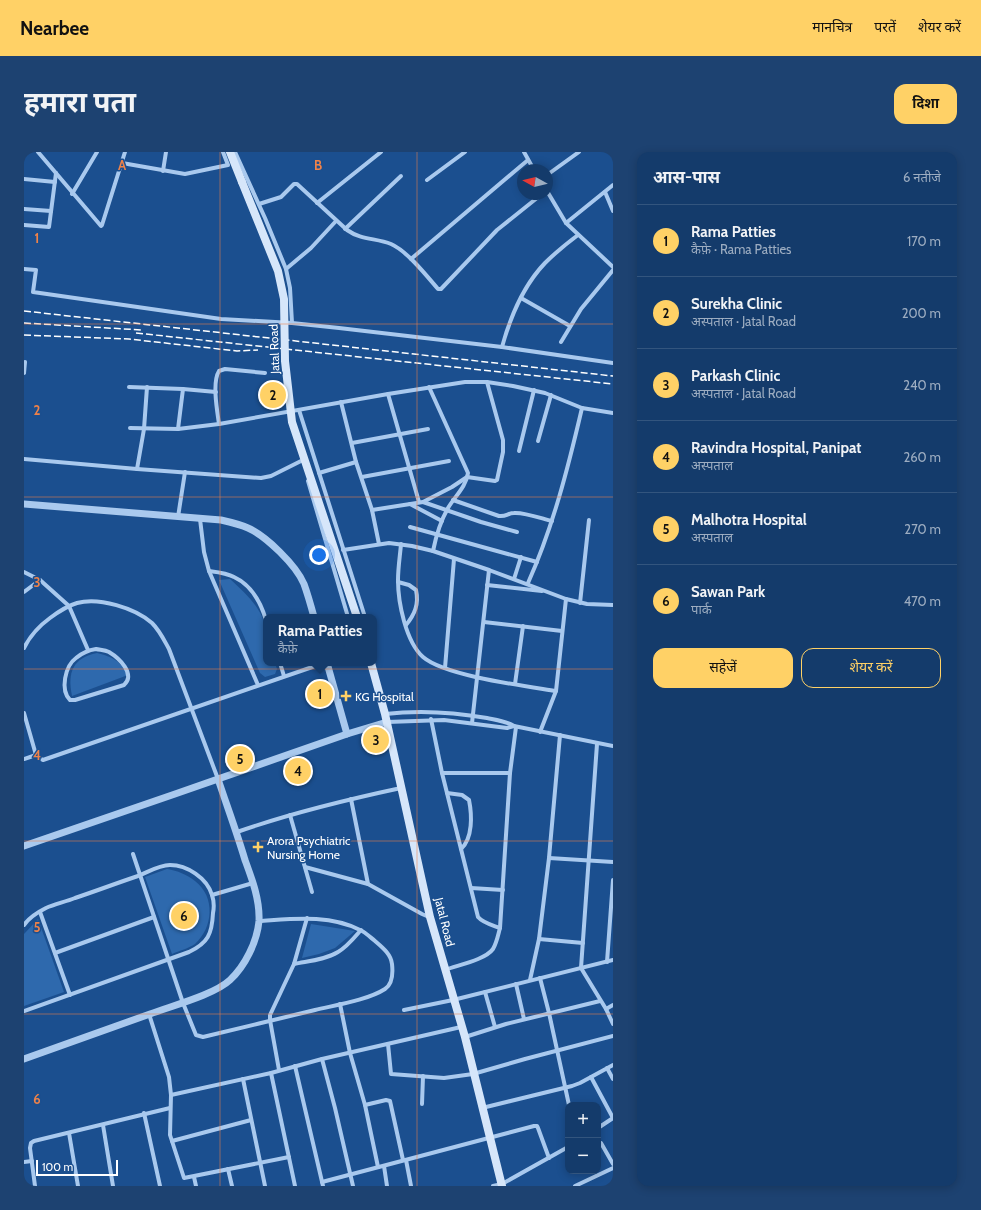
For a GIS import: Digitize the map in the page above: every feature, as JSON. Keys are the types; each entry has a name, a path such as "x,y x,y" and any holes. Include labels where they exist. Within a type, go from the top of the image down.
{"main road":[{"name":"Jatal Road","path":"230,152 278,271 284,299 285,361 292,422 356,614"},
{"name":"Jatal Road","path":"372,666 386,718 430,917 462,1027 502,1185"}],"street":[{"path":"38,152 100,226 102,226 125,152"},
{"path":"72,194 97,152"},
{"path":"164,171 166,152"},
{"path":"122,163 164,171 192,173 228,165 223,152"},
{"path":"235,152 286,268 290,288 292,323"},
{"path":"317,203 381,152"},
{"path":"427,180 465,152"},
{"path":"524,152 530,164"},
{"path":"553,171 578,152"},
{"path":"411,260 528,160"},
{"path":"24,225 49,228 56,173"},
{"path":"345,229 401,176"},
{"path":"24,179 55,182"},
{"path":"259,204 280,197 295,184 298,184 345,229 352,234 366,239 390,244 411,260 438,288 442,289 497,230 534,200"},
{"path":"566,223 613,185"},
{"path":"605,192 613,211"},
{"path":"552,200 566,223 613,267"},
{"path":"24,209 51,211"},
{"path":"286,268 311,248 336,221"},
{"path":"502,347 508,324 521,298 534,278 552,256 578,235"},
{"path":"24,269 36,270 33,292 221,320 292,323 502,347 613,363"},
{"path":"561,342 586,302 613,270"},
{"path":"521,298 570,326"},
{"path":"24,373 25,362"},
{"path":"218,424 216,392 217,376 219,371 265,373"},
{"path":"130,428 178,428 218,424 465,382 487,382 534,390 582,408 613,413"},
{"path":"372,510 421,502 452,487 467,477 495,481 498,478 503,452 503,440 487,382"},
{"path":"130,386 216,392"},
{"path":"137,470 144,429 147,387"},
{"path":"429,387 467,469 466,482 446,510 436,534 433,551"},
{"path":"178,428 183,389"},
{"path":"519,451 534,390"},
{"path":"388,394 421,502"},
{"path":"538,441 550,395"},
{"path":"341,402 356,462 372,510 379,544"},
{"path":"528,584 552,521 582,408"},
{"path":"299,410 364,614"},
{"path":"285,412 347,614"},
{"path":"352,443 428,429"},
{"path":"24,458 137,470 266,478 301,461"},
{"path":"362,477 449,461"},
{"path":"319,473 356,462"},
{"path":"178,516 185,472"},
{"path":"453,500 499,516 517,513 552,521"},
{"path":"421,502 518,532"},
{"path":"24,504 221,520 247,527 261,536 279,552 297,572 304,583 313,614"},
{"path":"410,504 442,520"},
{"path":"200,519 204,552 209,571 258,685"},
{"path":"580,603 589,520"},
{"path":"410,527 537,562"},
{"path":"343,550 379,544 401,544 433,551 528,584 566,599 595,605 613,605"},
{"path":"401,544 398,582 399,594 406,626 417,651 432,663 445,668 515,684 556,691"},
{"path":"514,579 521,557"},
{"path":"445,668 454,559"},
{"path":"472,723 489,570"},
{"path":"209,571 233,576 241,581 258,600 264,614"},
{"path":"24,572 40,580 69,606 88,650"},
{"path":"24,592 40,580"},
{"path":"398,582 409,585 416,590 417,603 415,611 406,626"},
{"path":"487,585 547,591"},
{"path":"540,732 556,691 566,599"},
{"path":"24,648 32,635 41,625 69,606 86,601 115,605 141,615 161,634 170,649 237,832 258,902 259,921 256,938 249,954 230,980 217,989 183,1003 24,1059"},
{"path":"484,622 562,631"},
{"path":"515,684 523,626"},
{"path":"96,649 109,652 124,665 128,672 128,678 124,685 75,700 70,700 67,697 65,678 69,667 75,658 88,650 96,649"},
{"path":"281,666 284,676"},
{"path":"24,713 36,755 43,760 315,666"},
{"path":"328,666 348,734"},
{"path":"24,846 348,734 386,718 416,712 473,716 504,722 515,727 613,746"},
{"path":"386,718 430,719 507,728 515,727"},
{"path":"430,719 478,917 486,923 500,928"},
{"path":"445,970 482,957 489,953 497,941 500,928 510,773 515,727"},
{"path":"530,980 539,939 560,736"},
{"path":"597,744 581,968 606,1009 613,1024"},
{"path":"24,759 36,755"},
{"path":"442,773 510,773"},
{"path":"237,832 290,815 401,788"},
{"path":"447,793 462,795 469,800 470,813 468,841 461,849"},
{"path":"351,799 368,884"},
{"path":"290,815 312,892"},
{"path":"133,854 183,1003 194,1033 200,1037 374,995 390,984 392,978 392,962 388,953 382,946 361,930 330,920 307,918 259,921"},
{"path":"548,858 613,862"},
{"path":"24,924 27,920 46,908 162,866 170,865 179,866 200,876 212,895 214,908 212,924 208,937 201,946 169,960 24,1011"},
{"path":"305,867 368,884 430,917"},
{"path":"607,962 611,937 613,880"},
{"path":"212,895 253,883"},
{"path":"471,888 503,890"},
{"path":"40,912 70,995"},
{"path":"55,953 154,917"},
{"path":"279,1070 270,1020 294,964 307,918"},
{"path":"294,964 320,959 337,953 361,930"},
{"path":"539,939 583,942"},
{"path":"404,1010 453,1000 613,960"},
{"path":"540,978 558,1050 568,1102"},
{"path":"516,984 524,1020"},
{"path":"485,992 494,1027"},
{"path":"464,1037 494,1027 600,1001"},
{"path":"340,1004 350,1053 365,1105 378,1168"},
{"path":"606,1009 613,1005"},
{"path":"149,1014 169,1077 171,1095 170,1128 182,1177 187,1179 289,1157"},
{"path":"171,1095 271,1073 322,1059 462,1027"},
{"path":"388,1044 391,1074 444,1078 473,1074 613,1036"},
{"path":"322,1059 353,1186"},
{"path":"482,1108 565,1088 580,1083 613,1065"},
{"path":"294,1066 323,1184 350,1174 537,1126 549,1158"},
{"path":"607,1068 613,1079"},
{"path":"271,1073 296,1186"},
{"path":"422,1076 422,1104"},
{"path":"591,1077 613,1118 601,1126"},
{"path":"243,1079 265,1186"},
{"path":"365,1105 386,1100 390,1101 411,1186"},
{"path":"36,1186 30,1148 31,1143 144,1113 170,1108"},
{"path":"144,1113 160,1186"},
{"path":"172,1141 251,1120"},
{"path":"103,1125 113,1186"},
{"path":"69,1133 78,1186"},
{"path":"601,1143 613,1164"},
{"path":"493,1186 502,1185 565,1149"},
{"path":"24,1162 32,1161"},
{"path":"384,1166 388,1186"},
{"path":"575,1186 613,1168"},
{"path":"228,1169 232,1186"},
{"path":"194,1177 196,1186"}],"shaded area":[{"path":"230,579 242,590 258,609 263,620 263,666 276,666 277,669 275,674 265,677 260,673 219,580"},
{"path":"97,653 116,660 128,675 72,696 70,680 74,667 82,658"},
{"path":"167,869 185,875 195,881 202,888 209,904 210,912 206,930 195,944 172,954 145,877"},
{"path":"38,919 64,992 24,1006 24,934"},
{"path":"311,924 355,931 335,948 302,958"}],"railway":[{"path":"24,311 613,376"},
{"path":"24,323 142,330"},
{"path":"136,333 613,384"},
{"path":"24,335 129,339 237,351 258,350"}],"place":[{"name":"Surekha Clinic","path":"273,395"},
{"name":"Rama Patties","path":"320,694"},
{"name":"KG Hospital","path":"346,696"},
{"name":"Parkash Clinic","path":"376,740"},
{"name":"Malhotra Hospital","path":"240,759"},
{"name":"Ravindra Hospital, Panipat","path":"298,771"},
{"name":"Arora Psychiatric Nursing Home","path":"258,847"},
{"name":"Sawan Park","path":"184,916"}]}
